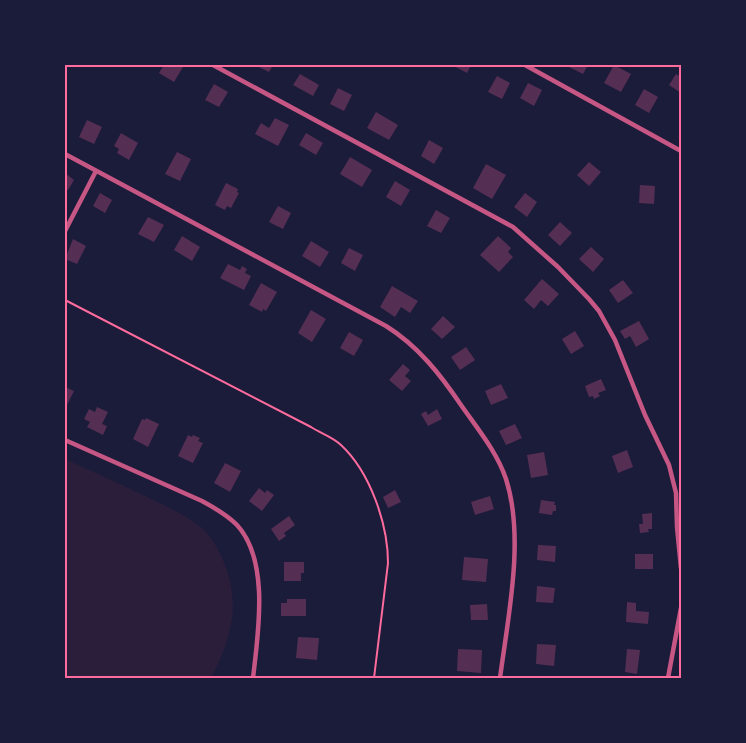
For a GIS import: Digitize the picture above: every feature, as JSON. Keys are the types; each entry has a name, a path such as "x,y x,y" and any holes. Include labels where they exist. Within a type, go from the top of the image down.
{"street":[{"path":"213,65 513,227 558,266 589,299 599,311 615,340 645,415 671,472 676,493 681,568"},
{"path":"525,65 681,151"},
{"path":"65,154 386,326 413,345 436,370 495,456 506,478 510,494 514,523 514,544 512,580 500,678"},
{"path":"65,231 96,171"},
{"path":"65,440 202,501 223,513 238,526 252,554 259,597 260,623 253,678"},
{"path":"668,678 681,608"}],"path":[{"path":"65,300 311,427 339,443 350,455 366,481 379,511 388,547 388,563 374,678"}],"shaded area":[{"path":"65,459 179,513 201,527 213,541 228,574 233,605 229,634 211,678 65,678"}],"building":[{"path":"164,65 179,65 183,67 174,82 159,73"},
{"path":"255,65 273,65 269,72"},
{"path":"452,65 471,65 467,73"},
{"path":"570,65 588,65 583,74 569,67"},
{"path":"614,65 631,74 621,92 604,83"},
{"path":"300,74 319,85 313,96 293,85"},
{"path":"676,74 681,77 681,93 669,85"},
{"path":"497,76 510,83 502,99 488,92"},
{"path":"528,83 542,90 534,106 520,98"},
{"path":"214,84 228,92 219,107 205,100"},
{"path":"338,88 352,95 344,111 330,104"},
{"path":"644,89 658,97 649,113 635,105"},
{"path":"376,112 398,125 389,140 367,128"},
{"path":"275,118 289,125 278,146 255,134 261,123 269,128"},
{"path":"87,120 102,127 94,144 79,137"},
{"path":"121,133 138,143 129,160 117,153 119,149 114,146"},
{"path":"306,133 323,143 316,155 299,145"},
{"path":"429,140 443,148 434,164 421,156"},
{"path":"177,152 191,159 180,181 165,174"},
{"path":"350,157 372,170 362,187 340,174"},
{"path":"589,162 601,172 589,186 577,175"},
{"path":"486,164 506,175 492,199 473,188"},
{"path":"65,173 74,180 68,190 65,189"},
{"path":"395,181 410,190 401,206 386,197"},
{"path":"226,183 238,189 237,192 239,193 231,208 227,206 225,210 215,205"},
{"path":"640,185 655,186 654,204 639,203"},
{"path":"100,193 112,200 105,213 93,206"},
{"path":"525,193 537,202 527,217 514,207"},
{"path":"278,206 291,213 283,229 269,222"},
{"path":"436,210 450,218 441,233 427,226"},
{"path":"148,217 164,225 154,242 138,234"},
{"path":"560,222 572,233 560,246 548,235"},
{"path":"182,236 200,247 192,261 174,250"},
{"path":"498,236 511,248 508,252 513,257 499,272 480,255"},
{"path":"73,239 86,246 77,264 65,259"},
{"path":"311,241 329,252 320,267 302,256"},
{"path":"591,247 604,259 593,272 579,259"},
{"path":"349,248 363,255 355,271 341,263"},
{"path":"228,264 240,270 242,266 247,269 245,273 251,276 244,290 220,278"},
{"path":"542,279 559,294 548,306 541,300 534,309 524,300"},
{"path":"623,280 633,293 618,303 609,290"},
{"path":"261,283 277,292 266,311 263,309 262,312 249,305"},
{"path":"392,286 418,301 410,313 401,307 395,317 380,307"},
{"path":"311,310 326,319 312,342 298,333"},
{"path":"443,316 455,327 442,339 431,329"},
{"path":"639,321 649,339 636,347 630,336 625,339 620,331"},
{"path":"575,331 584,346 571,354 562,339"},
{"path":"349,332 363,340 354,356 340,348"},
{"path":"466,347 475,360 460,370 451,357"},
{"path":"403,364 410,370 405,376 411,381 402,391 389,380"},
{"path":"601,379 606,390 598,393 600,396 594,399 593,396 589,397 585,386"},
{"path":"501,384 508,398 491,405 485,391"},
{"path":"65,387 74,391 65,409"},
{"path":"97,407 108,412 102,424 107,426 103,435 87,427 90,422 84,419 89,409 95,412"},
{"path":"437,409 442,419 428,426 421,414 426,411 428,415"},
{"path":"146,418 159,424 148,447 133,439 142,419 145,420"},
{"path":"515,424 522,438 506,445 499,431"},
{"path":"188,435 200,438 198,441 203,443 193,463 178,456"},
{"path":"627,450 633,467 618,473 612,456"},
{"path":"544,452 548,475 531,478 527,455"},
{"path":"225,463 241,471 230,492 214,483"},
{"path":"259,488 265,493 267,490 274,495 262,511 249,501"},
{"path":"395,490 401,502 388,508 383,497"},
{"path":"490,496 494,509 475,515 471,502"},
{"path":"541,500 555,502 556,511 553,511 552,515 539,513"},
{"path":"652,513 652,529 648,529 649,532 640,533 639,524 643,524 642,514"},
{"path":"289,516 295,525 284,533 286,536 279,541 271,529"},
{"path":"538,545 556,546 555,562 537,560"},
{"path":"635,554 653,554 653,569 635,569"},
{"path":"464,557 488,559 486,582 462,580"},
{"path":"284,562 304,562 304,573 301,573 301,581 284,581"},
{"path":"537,586 555,588 553,603 536,602"},
{"path":"287,599 306,599 306,616 281,616 281,603 287,603"},
{"path":"627,602 636,603 636,611 649,612 648,624 626,622"},
{"path":"487,604 488,620 471,620 470,605"},
{"path":"298,637 319,638 317,660 296,658"},
{"path":"537,644 556,645 554,666 536,664"},
{"path":"458,649 482,650 481,673 457,671"},
{"path":"627,649 640,650 637,674 625,672"}]}
